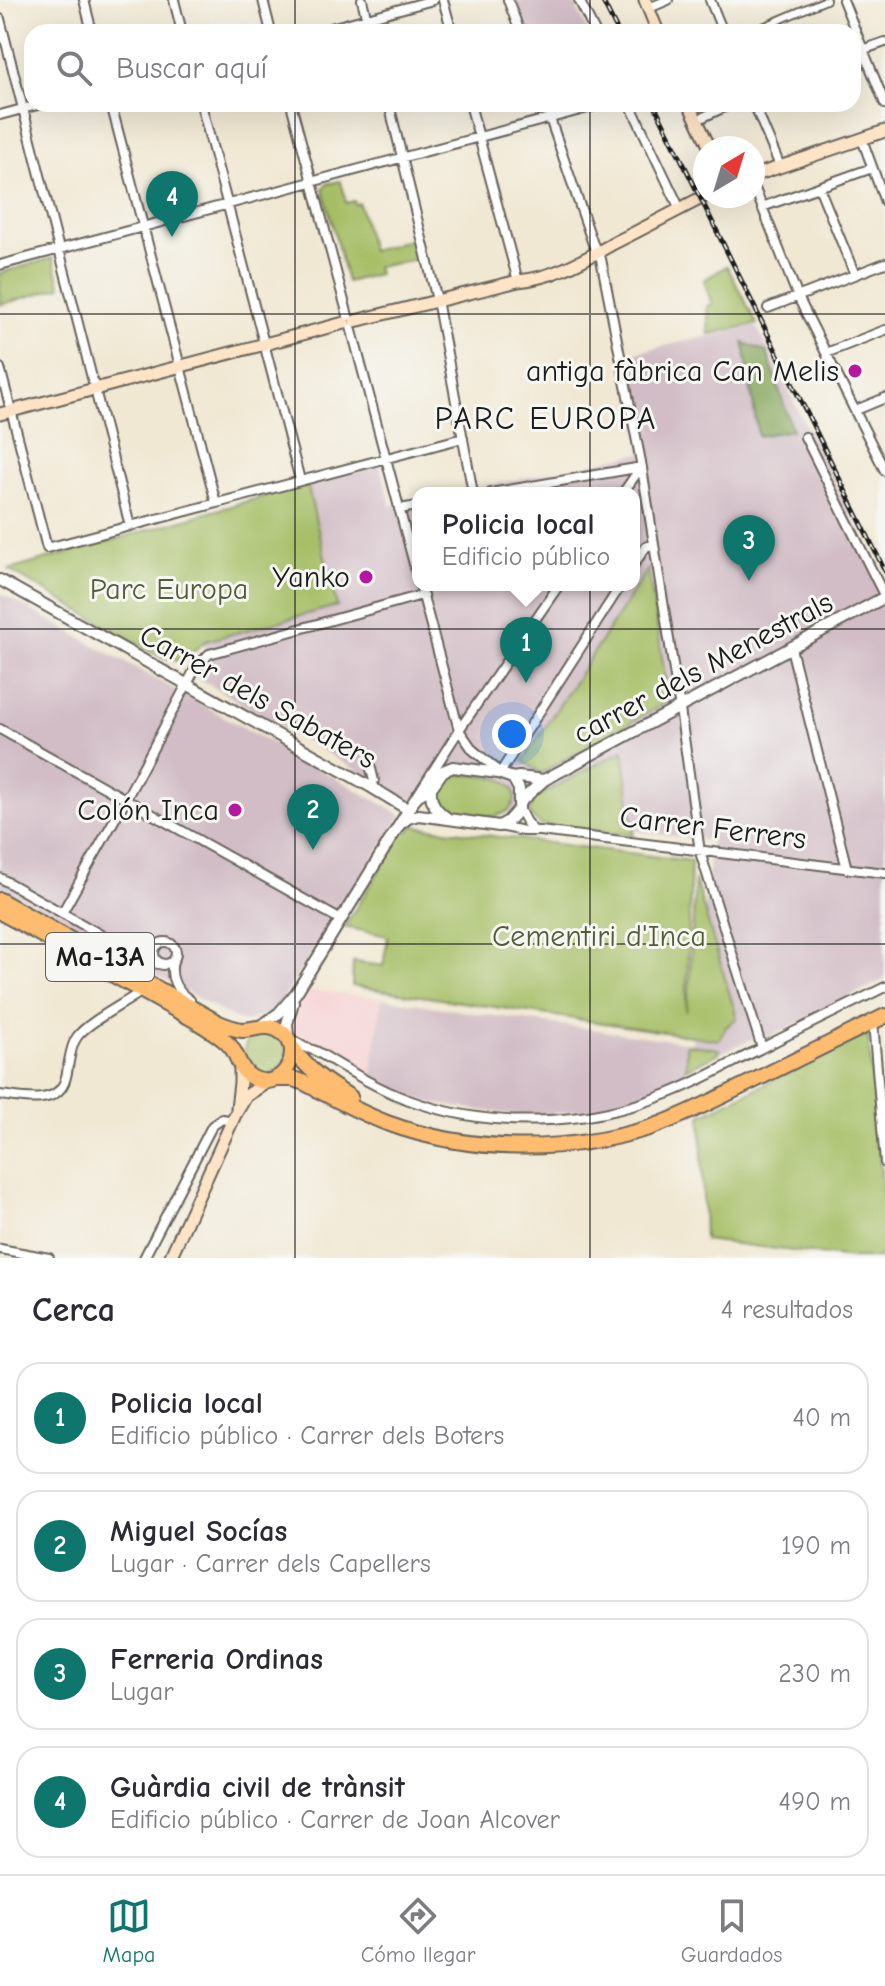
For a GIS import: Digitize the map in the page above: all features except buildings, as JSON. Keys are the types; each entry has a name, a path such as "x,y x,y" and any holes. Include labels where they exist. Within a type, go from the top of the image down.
{"highway":[{"name":"Ma-13A","path":"0,900 219,1023 241,1030 256,1028"},
{"name":"Ma-13A","path":"0,912 220,1037 229,1044 239,1062"},
{"path":"879,1019 664,1123 606,1139 560,1145 500,1145 441,1138 404,1128 375,1118 293,1079 263,1081 251,1077 239,1062 238,1049 242,1040 256,1028 272,1027 290,1042 308,1068 335,1088 395,1116 479,1135 564,1136 611,1128 674,1108 885,1007"},
{"path":"272,1080 288,1068 292,1055 290,1042"}],"main road":[{"path":"647,4 655,24"},
{"path":"693,112 704,136"},
{"path":"765,172 885,131"},
{"path":"5,413 349,322 548,276 693,202"},
{"path":"234,1118 240,1089 239,1062"},
{"path":"170,1258 246,1096 272,1080"}],"street":[{"path":"84,0 90,24"},
{"path":"174,0 180,24"},
{"path":"263,0 269,24"},
{"path":"362,0 368,24"},
{"path":"345,24 433,0"},
{"path":"443,0 450,24"},
{"path":"508,0 517,24"},
{"path":"579,0 591,24"},
{"path":"647,4 668,0"},
{"path":"710,0 720,24"},
{"path":"770,24 826,0"},
{"path":"843,0 853,24"},
{"path":"0,19 24,109 0,115"},
{"path":"861,42 885,104"},
{"path":"861,50 885,42"},
{"path":"25,112 130,526"},
{"path":"113,112 216,503"},
{"path":"203,112 300,480"},
{"path":"293,112 412,557"},
{"path":"391,112 437,300 472,487"},
{"path":"472,112 518,281"},
{"path":"548,112 601,259 642,467 700,852 762,1048"},
{"path":"0,265 573,112"},
{"path":"634,112 680,209"},
{"path":"697,120 714,112"},
{"path":"757,112 780,166"},
{"path":"862,139 885,202"},
{"path":"765,206 872,168"},
{"path":"819,187 855,275"},
{"path":"762,208 798,297 885,471"},
{"path":"768,308 885,263"},
{"path":"826,353 885,330"},
{"path":"0,368 5,413 47,548 463,438"},
{"path":"856,410 885,398"},
{"path":"805,437 885,597"},
{"path":"526,487 642,467"},
{"path":"627,487 642,467"},
{"path":"399,509 412,507"},
{"path":"640,556 653,544"},
{"name":"Carrer dels Sabaters","path":"0,580 409,810"},
{"path":"62,913 195,669 209,654 418,591"},
{"path":"421,591 459,730 473,750 499,773"},
{"path":"256,1028 279,1013 296,993 440,759 555,591"},
{"path":"499,773 617,591"},
{"name":"carrer dels Menestrals","path":"520,806 544,780 885,597"},
{"path":"791,648 847,869"},
{"path":"0,729 341,920"},
{"path":"440,759 433,804 449,819"},
{"path":"370,765 374,781 371,787"},
{"path":"417,796 434,783 443,771 453,767 513,778 544,780"},
{"path":"513,778 519,789 520,806 526,822 534,831"},
{"path":"398,828 408,818 419,815 499,826 508,821 520,806"},
{"name":"Carrer Ferrers","path":"499,826 885,873"},
{"path":"0,878 156,964 167,965 173,961"},
{"path":"134,953 149,952 160,941"},
{"path":"160,941 175,948 171,970 178,990 219,1023"},
{"path":"160,941 154,958 163,965"},
{"path":"296,993 288,1019 290,1042 316,1051 382,1089 428,1107 467,1116 502,1121 550,1121 600,1115 670,1093 885,987"},
{"path":"0,1095 36,1099 54,1095 65,1083 77,1036 142,991"},
{"path":"879,1019 885,1163"},
{"path":"144,1258 212,1126 222,1119 234,1118"},
{"path":"0,1249 49,1258"}],"shaded area":[{"path":"514,0 573,0 584,24 522,24"},
{"path":"756,326 885,583 885,979 769,1037 763,1034 686,1069 685,1079 599,1108 550,1114 509,1114 442,1105 419,1099 371,1076 382,998 692,1043 711,841 404,798 198,678 206,641 336,606 307,484 380,465 391,506 412,501 412,591 640,591 640,487 480,487 642,453 624,355"},
{"path":"0,593 402,815 278,1008 272,1012 247,1022 235,1019 0,888"},
{"path":"305,990 382,998 371,1076 290,1032 296,1005"}],"green space":[{"path":"341,181 346,203 359,203 371,251 414,238 419,259 376,267 378,274 347,282 323,189 326,184"},
{"path":"53,258 61,287 0,305 0,273"},
{"path":"727,266 757,324 709,334 707,306 712,305 704,280"},
{"path":"744,343 767,352 792,430 758,436"},
{"name":"Parc Europa","path":"307,484 337,606 206,641 181,661 164,659 9,570"},
{"path":"648,569 669,701 541,773 523,761 634,591 640,591 640,581"},
{"path":"623,750 634,835 541,825 529,815 533,799"},
{"path":"456,774 506,782 515,793 513,805 495,816 463,815 450,811 440,801 438,791 444,781"},
{"name":"Cementiri d'Inca","path":"414,826 691,861 686,1011 695,880 737,1018 726,1027 719,1040 352,986 353,962 383,966 388,936 344,927 404,831"},
{"path":"265,1032 280,1038 286,1053 280,1068 265,1074 250,1068 244,1053 250,1038"},
{"path":"868,1034 885,1215 885,1248 879,1258 851,1258 704,1240 701,1115"},
{"path":"686,1044 719,1049 719,1053 686,1069"}],"railway":[{"path":"602,0 614,24"},
{"path":"658,112 885,571"}],"place":[{"name":"Guàrdia civil de trànsit","path":"172,237"},
{"name":"antiga fàbrica Can Melis","path":"855,371"},
{"name":"Yanko","path":"366,577"},
{"name":"Ferreria Ordinas","path":"749,581"},
{"name":"Policia local","path":"526,683"},
{"name":"Colón Inca","path":"235,810"},
{"name":"Miguel Socías","path":"313,850"}],"district":[{"name":"PARC EUROPA","path":"546,418"}]}
